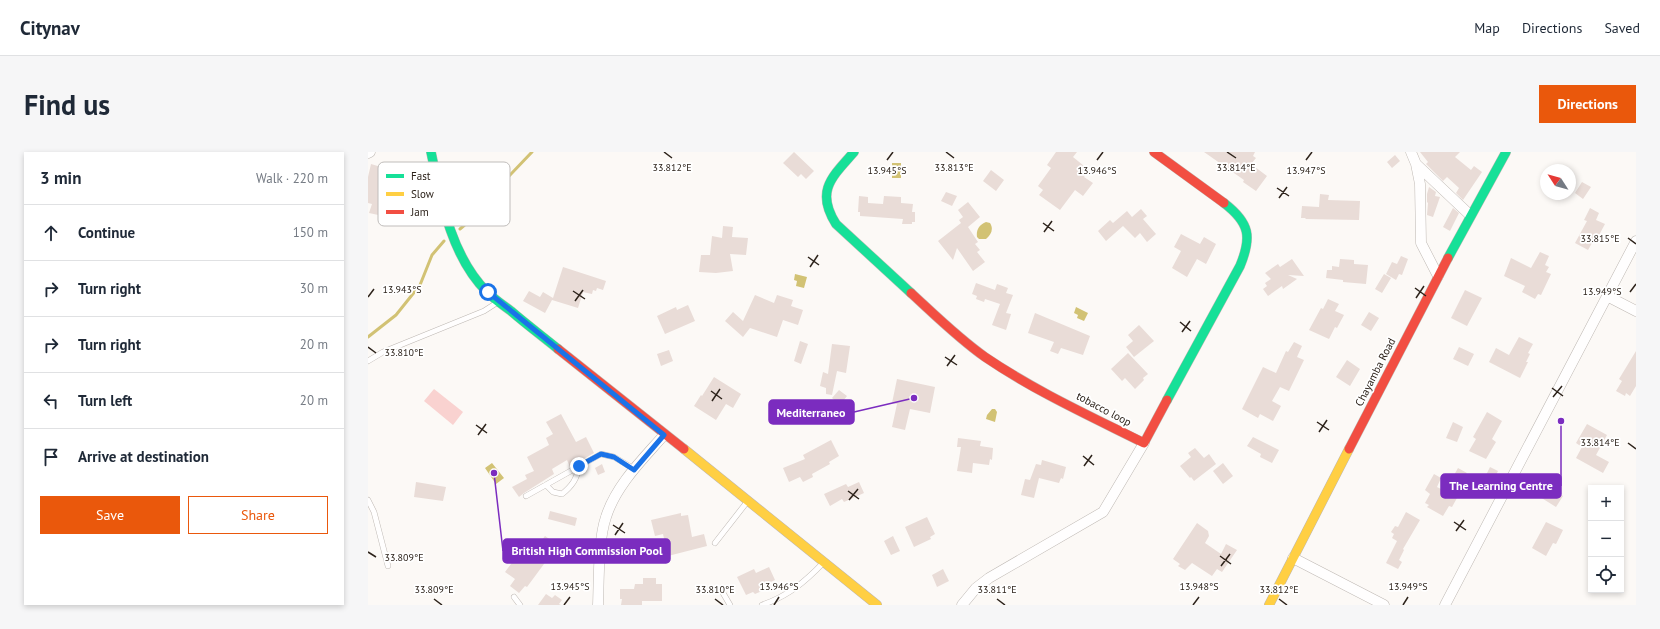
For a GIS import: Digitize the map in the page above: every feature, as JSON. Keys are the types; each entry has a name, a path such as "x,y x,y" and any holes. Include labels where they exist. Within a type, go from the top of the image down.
{"street":[{"path":"431,152 433,162"},
{"name":"tobacco loop","path":"854,152 832,179 826,192 825,204 827,211 836,224 965,342 986,358 1011,374 1144,443"},
{"path":"962,605 976,588 989,578 1103,512 1144,443 1240,266 1248,245 1248,236 1244,222 1234,211 1154,152"},
{"path":"1411,152 1416,164 1420,184 1421,242 1438,276"},
{"name":"Chayamba Road","path":"1269,605 1438,276 1470,215 1506,152"},
{"path":"1416,164 1470,215"},
{"path":"451,226 462,258 478,282 499,302 877,605"},
{"path":"1445,605 1636,242"},
{"path":"1607,296 1636,311"},
{"path":"598,605 602,544 606,517 612,501 634,470 664,435"},
{"path":"1293,558 1384,605"}],"lane":[{"path":"368,361 383,352 484,311 499,302"},
{"path":"526,496 601,454 614,457 634,470"},
{"path":"546,485 553,492 562,494 578,477 579,466"},
{"path":"368,500 374,512 388,566"},
{"path":"715,543 748,502"},
{"path":"602,544 658,549"},
{"path":"762,605 779,599 807,580 824,561"},
{"path":"723,593 730,605"},
{"path":"514,597 520,605"}],"shaded area":[{"path":"892,163 901,163 901,178 892,178"},
{"path":"986,222 990,223 992,227 991,232 986,239 979,239 977,237 977,232 980,226"},
{"path":"795,274 807,277 804,288 796,286 797,281 794,280"},
{"path":"1076,307 1088,313 1084,321 1077,318 1078,315 1074,313"},
{"path":"434,389 463,412 453,425 424,401"},
{"path":"992,409 995,409 997,412 995,422 986,419 987,415"},
{"path":"492,463 504,478 496,484 485,468"}],"building":[{"path":"794,152 814,171 806,179 801,174 798,177 783,163"},
{"path":"1056,152 1077,152 1073,157 1089,170 1084,177 1093,183 1083,196 1075,190 1060,210 1039,195 1043,190 1038,186 1051,168 1047,165"},
{"path":"1204,152 1255,152 1253,156 1256,158 1251,164 1267,176 1256,191 1243,182 1244,180"},
{"path":"1420,152 1460,152 1455,157 1471,170 1474,166 1482,172 1463,200 1456,193 1459,188 1447,177 1443,181 1426,164 1428,162"},
{"path":"1395,155 1400,161 1392,168 1387,162"},
{"path":"371,164 378,166 378,215 369,213 372,204 368,203 368,177"},
{"path":"991,170 1004,180 996,191 983,181"},
{"path":"1582,182 1591,187 1583,199 1576,194"},
{"path":"1429,187 1436,192 1435,196 1440,197 1433,217 1427,215 1427,194"},
{"path":"946,192 957,196 952,206 941,201"},
{"path":"1320,194 1329,195 1328,200 1360,201 1359,220 1301,218 1302,206 1319,207"},
{"path":"859,196 868,197 868,203 883,204 884,196 901,197 901,203 913,204 912,212 915,212 915,222 912,222 912,224 902,224 903,219 860,216 860,212 858,212"},
{"path":"968,202 980,217 968,227 978,242 975,244 980,250 977,252 985,262 973,271 957,248 953,260 938,241 961,223 959,220 963,217 958,210"},
{"path":"1453,208 1459,213 1450,231 1443,227"},
{"path":"1590,208 1599,213 1596,220 1605,224 1598,237 1596,236 1588,250 1575,243 1587,221 1584,220"},
{"path":"1141,209 1147,216 1143,219 1156,234 1147,242 1140,233 1135,238 1123,226 1106,241 1098,231 1110,220 1113,223 1127,211 1132,217"},
{"path":"723,226 733,227 732,237 748,238 746,255 730,254 733,271 716,273 699,272 701,255 710,255 712,236 722,238"},
{"path":"1181,234 1200,244 1204,237 1216,244 1206,264 1197,259 1187,277 1172,268 1181,251 1174,247"},
{"path":"1540,252 1549,256 1545,265 1549,267 1546,272 1551,274 1541,295 1538,294 1535,299 1522,292 1525,286 1504,276 1511,258 1531,268"},
{"path":"1401,256 1408,259 1402,275 1399,274 1396,280 1386,274 1392,262 1397,264"},
{"path":"1292,259 1304,276 1288,275 1297,279 1283,289 1282,286 1268,296 1263,289 1267,286 1265,283 1271,279 1265,273 1278,264 1280,267"},
{"path":"1340,259 1354,260 1354,264 1368,265 1366,284 1343,282 1343,280 1326,278 1327,270 1332,270 1332,266 1339,267"},
{"path":"563,267 606,281 603,290 597,288 596,291 593,290 592,294 583,292 578,308 552,300 545,313 523,301 529,291 540,297 543,292 553,298"},
{"path":"1384,274 1391,278 1382,293 1375,289"},
{"path":"976,283 995,290 997,284 1008,288 1006,293 1013,295 1006,313 1011,314 1006,330 992,325 1000,304 985,299 984,302 976,299 977,296 972,294"},
{"path":"1465,290 1482,298 1467,326 1451,318"},
{"path":"755,295 774,303 777,295 793,300 791,306 803,310 798,325 783,320 777,337 750,328 743,337 725,321 733,312 743,321"},
{"path":"1328,299 1339,304 1335,311 1344,315 1337,328 1335,327 1329,339 1309,330 1321,308 1323,309"},
{"path":"688,305 695,321 665,334 657,316 676,307 677,310"},
{"path":"1369,312 1379,318 1371,331 1361,325"},
{"path":"1035,313 1090,336 1083,355 1061,348 1058,354 1050,351 1054,342 1028,333"},
{"path":"1139,325 1154,341 1134,357 1126,347 1133,341 1128,335"},
{"path":"1519,337 1533,344 1528,353 1530,354 1526,362 1528,362 1520,378 1489,362 1496,348 1509,355"},
{"path":"800,341 808,344 801,364 794,361"},
{"path":"1294,342 1302,346 1297,357 1304,360 1289,391 1280,387 1272,401 1281,406 1273,421 1260,414 1258,418 1242,409 1263,367 1276,373 1286,351 1288,352"},
{"path":"832,344 850,346 846,373 837,371 832,395 826,394 826,388 820,386 823,372 828,374"},
{"path":"1459,347 1474,354 1468,366 1453,359"},
{"path":"669,350 673,361 661,366 657,354"},
{"path":"1636,351 1636,386 1630,396 1626,393 1625,396 1616,391 1622,381 1619,379"},
{"path":"1128,353 1148,374 1135,389 1125,378 1122,381 1111,369"},
{"path":"1347,360 1360,369 1350,386 1336,377"},
{"path":"714,377 741,394 733,408 726,404 716,420 694,406"},
{"path":"897,379 935,387 930,413 910,409 905,430 892,427 897,404 892,403"},
{"path":"839,390 847,396 840,405 832,398"},
{"path":"1487,412 1502,421 1492,439 1496,442 1486,459 1469,451 1476,439 1473,437"},
{"path":"561,414 576,442 586,437 594,453 570,467 567,460 552,469 554,474 519,497 512,487 527,479 525,475 534,471 527,457 549,445 546,438 553,434 546,422"},
{"path":"1453,422 1463,427 1457,442 1446,438"},
{"path":"1587,424 1607,435 1596,455 1609,462 1603,473 1576,458 1582,447 1576,443"},
{"path":"1253,437 1279,450 1272,463 1260,457 1261,454 1247,446"},
{"path":"958,438 981,441 980,446 993,448 992,460 990,459 989,465 973,463 972,473 957,471 961,447 957,447"},
{"path":"831,440 839,456 829,462 830,464 812,474 813,477 803,482 800,477 789,482 783,468 805,459 803,455"},
{"path":"1195,448 1204,458 1209,454 1216,464 1194,481 1180,466 1191,457 1188,453"},
{"path":"1042,460 1066,467 1063,479 1061,478 1059,483 1039,478 1034,498 1021,495 1025,479 1030,480 1036,464 1041,465"},
{"path":"1223,463 1233,476 1223,484 1213,471"},
{"path":"602,464 605,472 598,475 595,468"},
{"path":"1490,467 1498,471 1492,483 1484,479"},
{"path":"1458,468 1467,473 1463,478 1465,479 1460,488 1462,489 1452,507 1449,506 1443,516 1427,507 1429,505 1425,503 1430,494 1425,490 1434,474 1441,478 1437,487 1445,491"},
{"path":"416,482 446,487 443,501 414,497"},
{"path":"859,482 864,493 844,502 842,499 830,506 824,494 846,484 848,487"},
{"path":"1547,486 1563,496 1556,507 1540,497"},
{"path":"550,511 577,518 575,526 548,519"},
{"path":"1406,512 1420,520 1403,549 1404,550 1399,560 1402,562 1398,569 1386,563 1397,541 1392,538 1394,534 1391,532 1395,526 1398,527"},
{"path":"681,513 681,516 688,515 692,537 704,534 707,546 668,556 663,534 655,536 651,520"},
{"path":"927,517 935,534 930,537 931,539 914,547 905,527"},
{"path":"1546,522 1563,530 1556,544 1553,543 1546,556 1532,548"},
{"path":"1197,523 1208,531 1209,536 1205,543 1221,554 1226,544 1237,550 1222,572 1217,569 1212,576 1192,563 1185,570 1178,566 1180,564 1173,559"},
{"path":"545,536 558,545 527,587 525,586 519,593 510,586 515,579 505,572 523,548 531,554"},
{"path":"893,536 900,551 891,555 884,541"},
{"path":"769,567 775,580 760,587 762,591 755,594 753,592 746,595 737,577 754,569 756,573"},
{"path":"943,569 949,581 937,587 932,575"},
{"path":"643,578 656,578 656,584 662,584 662,601 642,601 642,605 621,605 622,599 620,599 620,589 634,589 635,584 643,584"},
{"path":"546,594 552,598 555,595 562,600 559,604 561,605 538,605"}],"waterway":[{"path":"510,175 532,152"},
{"path":"460,229 463,226"},
{"path":"368,337 396,315 420,285 432,255 444,241"}],"traffic: fast":[{"path":"431,152 433,162"},
{"path":"854,152 839,169 829,185 827,202 830,212 836,224 911,293"},
{"path":"1448,258 1506,152"},
{"path":"1167,400 1244,256 1247,239 1244,224 1233,210 1224,203"},
{"path":"449,226 464,262 487,292 558,349"}],"traffic: slow":[{"path":"684,449 877,605"},
{"path":"1269,605 1349,449"}],"traffic: jam":[{"path":"1154,152 1224,203"},
{"path":"1349,449 1448,258"},
{"path":"911,293 965,342 985,357 1023,381 1063,403 1144,443 1167,400"},
{"path":"558,349 684,449"}],"place":[{"name":"Mediterraneo","path":"914,398"},
{"name":"The Learning Centre","path":"1561,421"},
{"name":"British High Commission Pool","path":"494,473"}],"route":[{"path":"488,292 664,435 634,470 614,457 601,454 579,466"}]}
